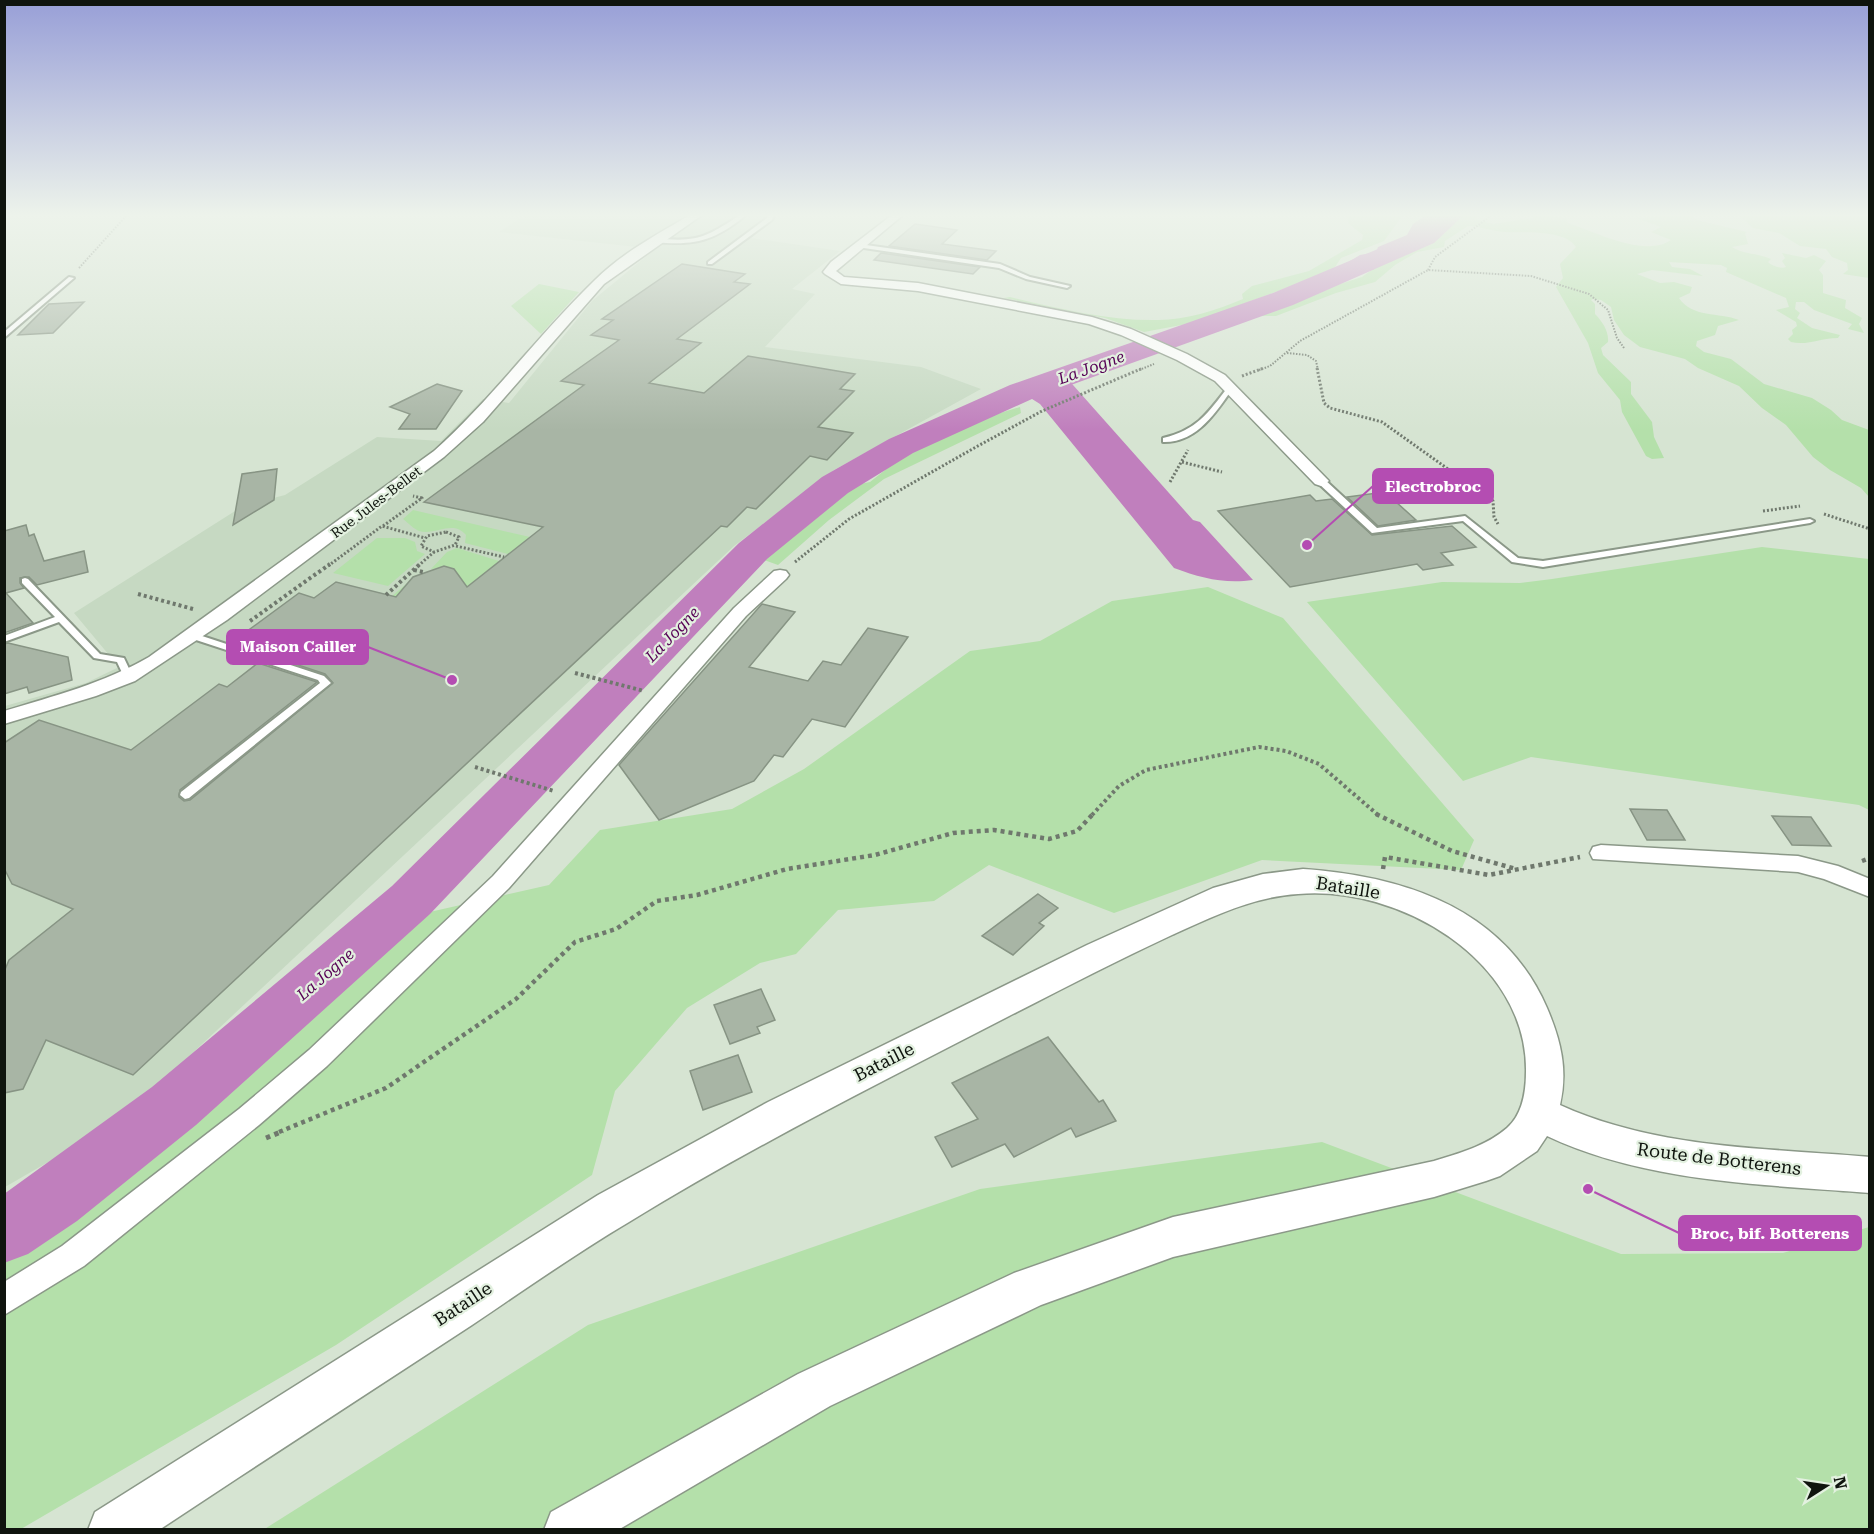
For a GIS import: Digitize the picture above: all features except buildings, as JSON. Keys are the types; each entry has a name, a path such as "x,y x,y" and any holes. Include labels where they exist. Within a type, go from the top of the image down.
{"main road":[{"name":"Bataille","path":"113,1530 567,1237 752,1130 1099,954 1226,897 1263,886 1303,881 1345,884 1379,891 1428,909 1466,930 1509,972 1531,1009 1540,1035 1545,1062 1545,1086 1539,1114 1523,1139 1486,1163 1434,1179 1173,1237 1030,1288 814,1390 568,1530"},
{"name":"Route de Botterens","path":"1539,1114 1572,1132 1635,1150 1734,1164 1869,1175"}],"street":[{"name":"Rue Jules-Bellet","path":"4,718 89,692 128,677 221,616 439,454 478,418 595,287"},
{"path":"912,287 1092,321 1126,332 1182,357 1225,383 1322,481"},
{"path":"4,1300 73,1256 249,1117 318,1058 501,882 740,612 780,575"},
{"path":"1601,854 1798,864 1830,872 1869,889"}],"lane":[{"path":"4,336 61,287"},
{"path":"1166,440 1186,437 1203,422 1225,383"},
{"path":"1322,481 1375,531 1465,518 1515,560 1543,564 1810,521"},
{"path":"25,581 97,656 121,660 128,677"},
{"path":"4,639 61,618"},
{"path":"185,795 326,683 321,678 193,636"}],"path":[{"path":"1225,383 1270,366 1300,341 1398,287"},
{"path":"1571,287 1589,294 1608,310 1617,338 1624,348"},
{"path":"1287,353 1307,356 1317,361 1324,403 1330,408 1382,422 1493,501 1494,517 1504,531"},
{"path":"812,548 849,519 1042,411 1092,392 1115,379 1154,364"},
{"path":"1170,482 1191,444 1186,437"},
{"path":"1182,462 1222,472"},
{"path":"1756,512 1796,505 1809,508"},
{"path":"1817,511 1869,530"},
{"path":"138,594 245,621 257,618 382,526 425,538"},
{"path":"434,552 421,546 425,538 438,532 451,532 459,537 455,545"},
{"path":"387,595 434,552 455,545 504,557"},
{"path":"414,570 423,572"},
{"path":"575,673 650,692"},
{"path":"317,1114 386,1089 516,999 575,942 616,929 657,901 697,895 786,869 875,855 953,833 994,830 1049,838 1077,831 1119,786 1146,770 1259,747 1286,751 1319,764 1379,816 1452,851 1516,869"},
{"path":"475,767 563,794"},
{"path":"1379,891 1385,857 1489,875 1601,854"}],"shaded area":[{"path":"609,287 795,287 792,289 815,294 765,347 921,367 981,389 834,470 734,546 121,1120 5,1187 5,706 86,683 119,667 74,613 243,506 285,495 377,437 441,441 483,399 509,403 592,301"},
{"path":"1065,376 1193,520 1200,522 1253,580 1213,579 1174,568 1040,404 1021,392"}],"green space":[{"path":"536,287 552,287 579,292 541,334 511,306"},
{"path":"1251,287 1290,287 1192,323 1144,332 1105,318 1004,298 1010,297 1083,313 1140,320 1169,320 1223,307 1243,299 1242,294"},
{"path":"1332,287 1359,287 1276,316 1259,316"},
{"path":"1556,287 1692,287 1690,293 1679,298 1691,309 1739,320 1718,326 1715,335 1697,341 1696,346 1704,352 1731,359 1764,384 1812,398 1842,420 1869,430 1869,497 1861,488 1813,457 1786,425 1762,408 1739,386 1698,368 1685,359 1640,347 1624,335 1614,320 1611,307 1601,300 1593,299 1591,300 1595,304 1595,314 1607,334 1608,342 1601,348 1603,355 1631,382 1631,394 1652,422 1654,437 1664,458 1652,459 1646,456 1622,412 1620,400 1598,373 1588,343"},
{"path":"1760,287 1823,287 1823,293 1846,300 1845,308 1862,318 1859,324 1864,333 1848,329 1852,324 1814,310 1804,302 1796,302 1795,309 1800,313 1797,318 1812,328 1840,335 1838,338 1791,342 1788,339 1793,334 1792,330 1797,326 1796,322 1776,310 1789,307 1786,298"},
{"path":"1020,407 1021,413 884,479 829,520 778,565 756,557 767,541 835,489 870,482 904,455 926,444 987,417"},
{"path":"413,510 530,537 508,554 465,543 466,535 455,528 419,531 403,519"},
{"path":"377,538 405,538 415,542 417,551 425,554 388,586 333,573"},
{"path":"1762,547 1869,559 1869,810 1859,805 1531,757 1463,781 1307,602 1442,582 1520,583"},
{"path":"457,548 499,561 441,609 392,596 411,580 456,575 450,567 431,569 447,552"},
{"path":"1208,587 1283,618 1474,840 1461,870 1262,860 1114,913 989,865 934,901 838,910 796,954 760,963 687,1008 615,1091 592,1175 336,1345 21,1529 5,1529 4,1258 399,919 549,885 600,830 732,809 804,769 970,651 1040,641 1112,601"},
{"path":"1322,1142 1621,1254 1783,1253 1869,1227 1869,1529 263,1530 588,1325 980,1189"}],"waterway":[{"name":"La Jogne","path":"4,1232 53,1200 174,1106 411,900 753,551 835,485 901,446 1021,392 1283,299 1312,287"}],"place":[{"name":"Electrobroc","path":"1307,545"},
{"name":"Maison Cailler","path":"452,680"},
{"name":"Broc, bif. Botterens","path":"1588,1189"}]}
